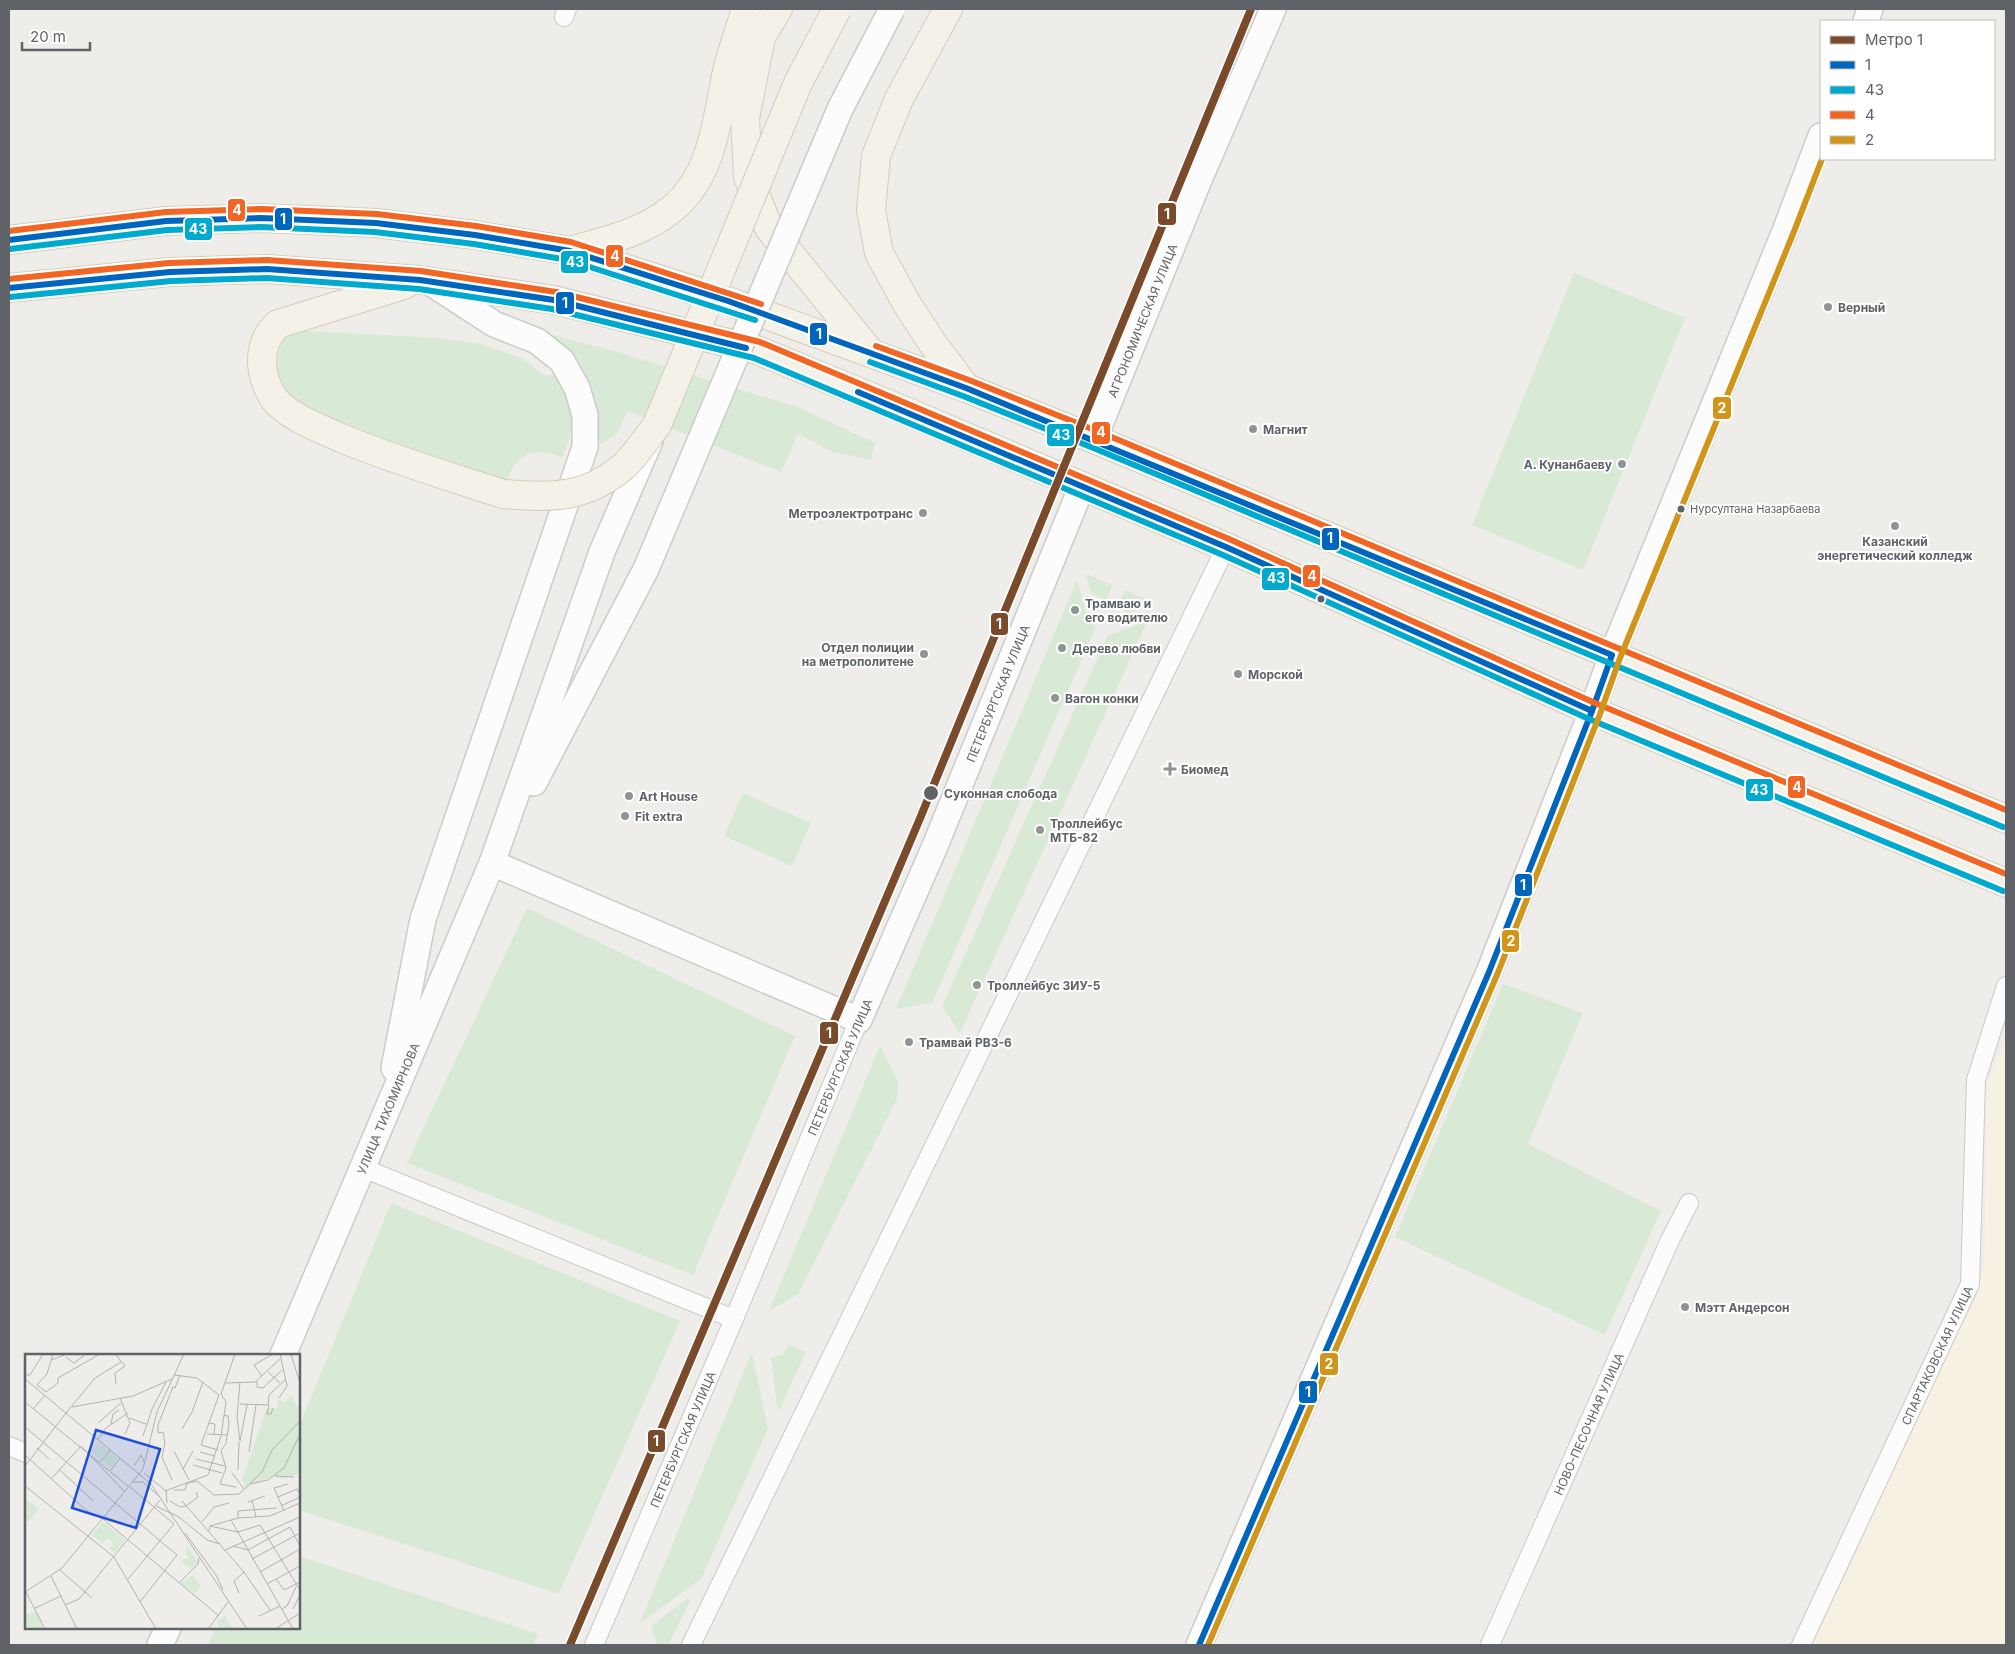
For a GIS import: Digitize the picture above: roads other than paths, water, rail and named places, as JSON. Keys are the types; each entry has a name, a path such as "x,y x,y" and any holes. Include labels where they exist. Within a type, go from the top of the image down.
{"main road":[{"path":"570,250 618,237 647,225 672,209 696,183 714,139 728,68 746,9"},
{"path":"778,9 761,37 744,118 748,177 769,228 871,353"},
{"path":"425,282 278,324 271,330 262,352 265,381 275,400 291,413 314,426 387,457 503,494 541,497 574,494 602,482 626,464 657,425 798,83 837,9"},
{"path":"948,9 899,99 876,156 871,210 879,253 912,312 966,388"},
{"path":"9,240 166,221 261,218 376,223 475,235 570,250 728,301 966,388 1094,439 2006,819"},
{"path":"9,288 170,272 267,269 425,282 554,300 757,350 1226,547 1592,711 2006,883"}],"street":[{"path":"492,863 646,569 840,109 892,9"},
{"name":"АГРОНОМИЧЕСКАЯ УЛИЦА","path":"1094,439 1199,180 1273,9"},
{"path":"1199,1645 1489,972 1592,711 1612,654 1785,231 1820,139"},
{"path":"387,1110 423,919 585,447 585,415 577,388 562,361 537,341 494,324 425,282"},
{"path":"492,863 602,552 657,425"},
{"name":"ПЕТЕРБУРГСКАЯ УЛИЦА","path":"594,1645 734,1319 859,1020 935,846 1082,486"},
{"path":"690,1645 1226,547"},
{"path":"492,863 782,985 859,1020"},
{"name":"УЛИЦА ТИХОМИРНОВА","path":"283,1354 492,863"},
{"name":"СПАРТАКОВСКАЯ УЛИЦА","path":"1801,1645 1970,1284 1976,1080 2006,986"},
{"path":"363,1168 734,1319"},
{"name":"НОВО-ПЕСОЧНАЯ УЛИЦА","path":"1490,1645 1670,1240 1689,1203"},
{"path":"9,1446 25,1453"},
{"path":"160,1645 168,1629"}],"metro line":[{"name":"1","path":"570,1645 921,816 1251,9"}],"place":[{"name":"Верный","path":"1828,307"},
{"name":"Магнит","path":"1253,429"},
{"name":"А. Кунанбаеву","path":"1622,464"},
{"name":"Нурсултана Назарбаева","path":"1681,509"},
{"name":"Метроэлектротранс","path":"923,513"},
{"name":"Казанский энергетический колледж","path":"1895,526"},
{"name":"Трамваю и его водителю","path":"1075,610"},
{"name":"Дерево любви","path":"1062,648"},
{"name":"Отдел полиции на метрополитене","path":"924,654"},
{"name":"Морской","path":"1238,674"},
{"name":"Вагон конки","path":"1055,698"},
{"name":"Биомед","path":"1170,769"},
{"name":"Суконная слобода","path":"931,793"},
{"name":"Art House","path":"629,796"},
{"name":"Fit extra","path":"625,816"},
{"name":"Троллейбус МТБ-82","path":"1040,830"},
{"name":"Троллейбус ЗИУ-5","path":"977,985"},
{"name":"Трамвай РВЗ-6","path":"909,1042"},
{"name":"Мэтт Андерсон","path":"1685,1307"}]}
